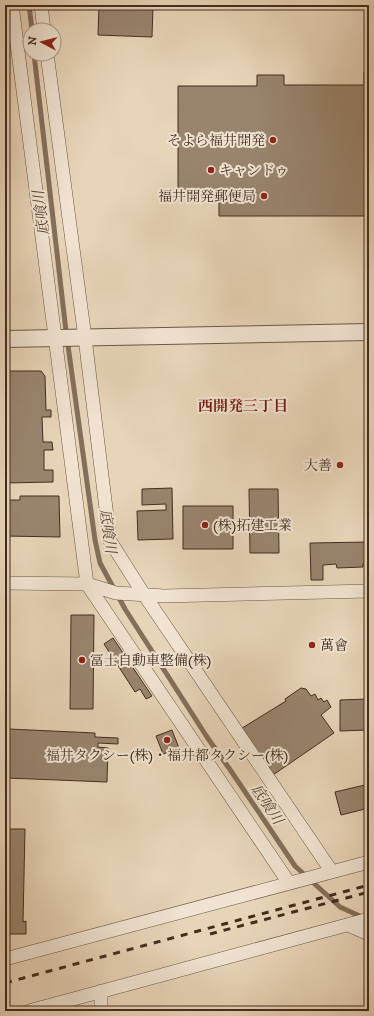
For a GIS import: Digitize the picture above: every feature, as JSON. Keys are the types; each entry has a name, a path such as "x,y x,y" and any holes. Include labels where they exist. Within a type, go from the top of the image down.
{"street":[{"path":"12,5 87,584 290,883"},
{"path":"41,5 43,22"},
{"path":"48,62 85,338 110,542 332,872"},
{"path":"5,339 369,332"},
{"path":"5,583 87,584 116,592 143,593 164,596 369,591"},
{"path":"5,958 369,862"},
{"path":"29,1011 369,919"},
{"path":"348,925 369,934"},
{"path":"101,991 101,1011"}],"building":[{"path":"99,5 153,5 152,37 98,35"},
{"name":"そよら福井開発","path":"364,72 369,72 369,216 219,216 219,193 178,193 178,86 257,86 257,75 284,75 284,85 364,85"},
{"path":"5,197 7,197 7,242 5,242"},
{"path":"5,371 41,371 45,376 46,410 51,410 51,417 42,417 43,442 52,442 53,450 44,450 44,470 53,470 53,482 5,483"},
{"path":"172,488 173,539 138,540 137,511 166,510 166,504 142,505 142,489"},
{"path":"249,489 278,489 279,553 250,553"},
{"path":"20,496 59,496 60,537 5,536 5,500 20,500"},
{"path":"183,506 233,506 233,549 183,549"},
{"path":"369,542 369,564 363,564 363,567 337,568 336,564 323,565 323,580 311,580 310,543"},
{"path":"71,615 94,615 93,709 70,709"},
{"path":"113,638 152,696 146,699 140,689 135,692 104,644"},
{"path":"301,688 306,689 311,696 315,694 318,700 321,698 324,702 327,700 331,707 321,715 334,733 270,777 239,730 286,701 285,699"},
{"path":"369,699 369,730 340,731 340,700"},
{"path":"9,729 95,733 95,737 118,738 118,744 98,743 98,747 108,748 107,782 7,778"},
{"path":"172,730 179,748 163,754 156,736"},
{"path":"369,784 369,808 341,815 335,792"},
{"path":"5,829 25,829 23,922 26,921 26,934 5,934"}],"waterway":[{"name":"底喰川","path":"29,5 31,22"},
{"name":"底喰川","path":"35,62 66,331 95,540 100,563 125,609 207,737 295,866 340,907 364,918"}],"railway":[{"path":"5,983 369,885"},
{"path":"210,934 369,892"}],"place":[{"name":"そよら福井開発","path":"273,140"},
{"name":"キャンドゥ","path":"211,170"},
{"name":"福井開発郵便局","path":"264,196"},
{"name":"大善","path":"340,465"},
{"name":"(株)拓建工業","path":"205,525"},
{"name":"萬會","path":"312,645"},
{"name":"冨士自動車整備(株)","path":"82,660"},
{"name":"福井タクシー(株)・福井都タクシー(株)","path":"167,740"}],"district":[{"name":"西開発三丁目","path":"243,406"}]}
